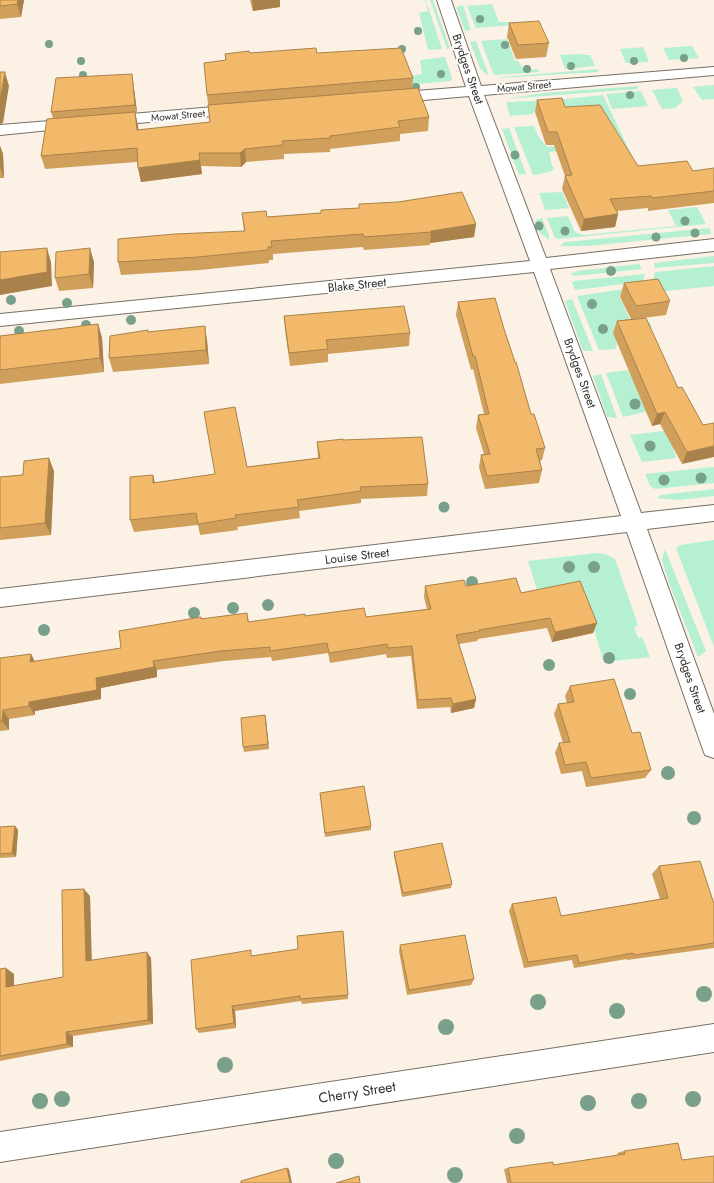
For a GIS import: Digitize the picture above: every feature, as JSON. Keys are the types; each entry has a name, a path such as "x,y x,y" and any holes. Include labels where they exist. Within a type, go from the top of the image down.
{"street":[{"name":"Brydges Street","path":"444,0 475,90 540,264 714,748"},
{"name":"Mowat Street","path":"378,99 714,71"},
{"name":"Mowat Street","path":"0,130 254,109"},
{"name":"Blake Street","path":"0,320 519,269 540,264 714,245"},
{"name":"Louise Street","path":"0,598 714,513"},
{"name":"Cherry Street","path":"0,1147 714,1038"}],"green space":[{"path":"422,0 426,0 442,49 428,50 419,13 428,11 426,1"},
{"path":"430,0 433,0 450,48 447,49"},
{"path":"492,4 499,22 513,22 514,25 476,28 467,6"},
{"path":"463,5 471,30 465,31 456,7"},
{"path":"507,39 515,61 518,61 524,70 538,69 539,72 496,75 493,73 481,41"},
{"path":"476,41 488,73 487,75 480,68 470,42"},
{"path":"692,46 699,58 669,60 663,48"},
{"path":"643,47 649,62 626,63 620,49"},
{"path":"560,55 590,55 595,66 565,69"},
{"path":"445,57 452,78 450,81 368,89 367,81 422,74 420,60"},
{"path":"597,69 599,72 498,78 502,77"},
{"path":"714,85 714,99 702,100 693,87"},
{"path":"638,86 638,89 505,99 543,93"},
{"path":"677,88 683,101 675,108 662,109 652,90"},
{"path":"641,91 648,106 612,109 606,94"},
{"path":"603,95 633,158 612,161 559,109 557,100"},
{"path":"551,100 554,109 533,112 534,114 510,116 506,103 509,102"},
{"path":"534,126 538,136 547,147 574,144 576,150 549,152 552,166 555,168 550,172 533,175 514,127"},
{"path":"509,128 526,174 519,175 502,129"},
{"path":"562,192 569,208 545,210 539,193"},
{"path":"697,207 706,224 559,239 555,238 547,218 568,216 575,232 583,235 676,226 668,210"},
{"path":"542,218 549,236 549,240 540,233 535,220"},
{"path":"710,228 711,234 587,246 560,246 565,242"},
{"path":"714,256 714,263 655,268 654,263"},
{"path":"639,264 642,269 575,276 570,274 578,271"},
{"path":"714,266 714,286 619,296 631,322 650,322 652,327 614,329 617,345 615,349 599,350 577,296 652,285 655,272"},
{"path":"645,274 643,280 640,282 575,290 572,283 574,281"},
{"path":"572,299 593,351 583,351 565,301"},
{"path":"628,370 631,376 635,376 649,411 623,417 606,373"},
{"path":"601,374 617,418 607,417 593,376"},
{"path":"704,426 673,448 676,458 642,462 630,435"},
{"path":"714,467 714,483 655,489 650,486 645,474"},
{"path":"714,489 714,496 679,500 657,498 660,495"},
{"path":"714,540 714,647 676,548 680,545"},
{"path":"665,549 706,651 698,657 669,583 662,560"},
{"path":"596,553 605,554 615,559 638,625 634,627 638,638 642,637 650,657 604,662 584,597 555,588 543,588 544,596 539,596 528,561"}],"building":[{"path":"0,0 18,0 17,4 0,6"},
{"path":"539,21 549,43 518,45 509,23"},
{"path":"316,48 317,53 401,48 413,78 207,95 204,63 226,60 225,54 249,51 250,53"},
{"path":"0,72 5,72 0,100"},
{"path":"132,74 135,105 51,112 56,78"},
{"path":"418,88 429,117 398,121 400,127 330,136 330,138 282,141 283,145 245,149 240,153 199,153 200,160 138,168 137,148 41,156 47,119 135,112 137,130 210,122 208,105"},
{"path":"562,98 565,107 600,105 638,166 687,161 693,171 714,168 714,191 652,198 651,196 610,199 618,214 584,219 565,176 572,175 557,132 548,132 537,100"},
{"path":"462,192 476,224 431,232 364,237 363,234 271,241 272,247 268,247 268,250 198,257 118,262 118,239 175,234 245,231 242,213 266,211 267,217 321,213 321,210 359,208 359,204 398,202"},
{"path":"47,248 47,272 0,280 0,252"},
{"path":"90,248 89,274 55,278 56,252"},
{"path":"658,279 670,301 636,306 624,283"},
{"path":"495,298 531,414 534,414 545,448 536,449 542,470 487,476 481,455 490,454 478,415 489,414 475,356 473,356 458,302"},
{"path":"404,306 410,333 326,340 328,349 289,353 284,316"},
{"path":"646,318 678,388 682,387 703,425 714,423 714,446 687,452 665,412 657,414 617,321"},
{"path":"98,324 100,358 0,370 0,336"},
{"path":"205,326 206,350 109,358 110,336 148,330 148,332"},
{"path":"235,407 247,467 320,458 317,442 343,439 422,437 428,484 360,487 361,491 297,500 299,507 235,515 236,518 198,524 196,513 130,520 130,477 153,475 153,483 215,474 204,412"},
{"path":"49,458 45,523 0,528 0,477 23,475 24,461"},
{"path":"516,578 521,593 580,581 597,623 555,632 550,618 456,635 476,699 453,704 451,698 418,700 412,646 388,648 387,644 329,653 327,643 270,651 270,647 221,651 153,661 154,667 96,678 97,690 29,702 29,706 3,710 2,721 0,722 0,658 31,654 30,662 121,648 119,631 201,617 201,619 247,613 248,622 364,608 366,617 431,609 425,586 464,580 466,586"},
{"path":"614,679 632,733 640,732 651,770 591,778 586,762 565,765 559,743 570,742 558,704 574,702 570,686"},
{"path":"265,715 268,744 243,747 241,718"},
{"path":"364,786 371,826 325,833 320,793"},
{"path":"15,826 12,853 0,854 0,827"},
{"path":"442,843 452,884 403,893 394,852"},
{"path":"700,861 714,904 714,943 634,955 633,953 579,963 577,955 528,962 512,904 556,897 561,916 668,898 659,866"},
{"path":"84,889 86,961 147,952 148,1020 66,1032 67,1044 0,1056 0,969 6,968 6,987 63,977 62,890"},
{"path":"343,931 348,995 300,999 300,996 232,1006 234,1023 196,1029 191,960 251,950 251,956 298,949 297,936"},
{"path":"465,935 474,979 409,990 400,945"},
{"path":"678,1143 682,1160 714,1156 714,1183 511,1183 508,1168 553,1162 553,1165 625,1154 624,1151"},
{"path":"287,1168 290,1183 241,1183 241,1181"},
{"path":"359,1176 360,1183 336,1183"}]}
